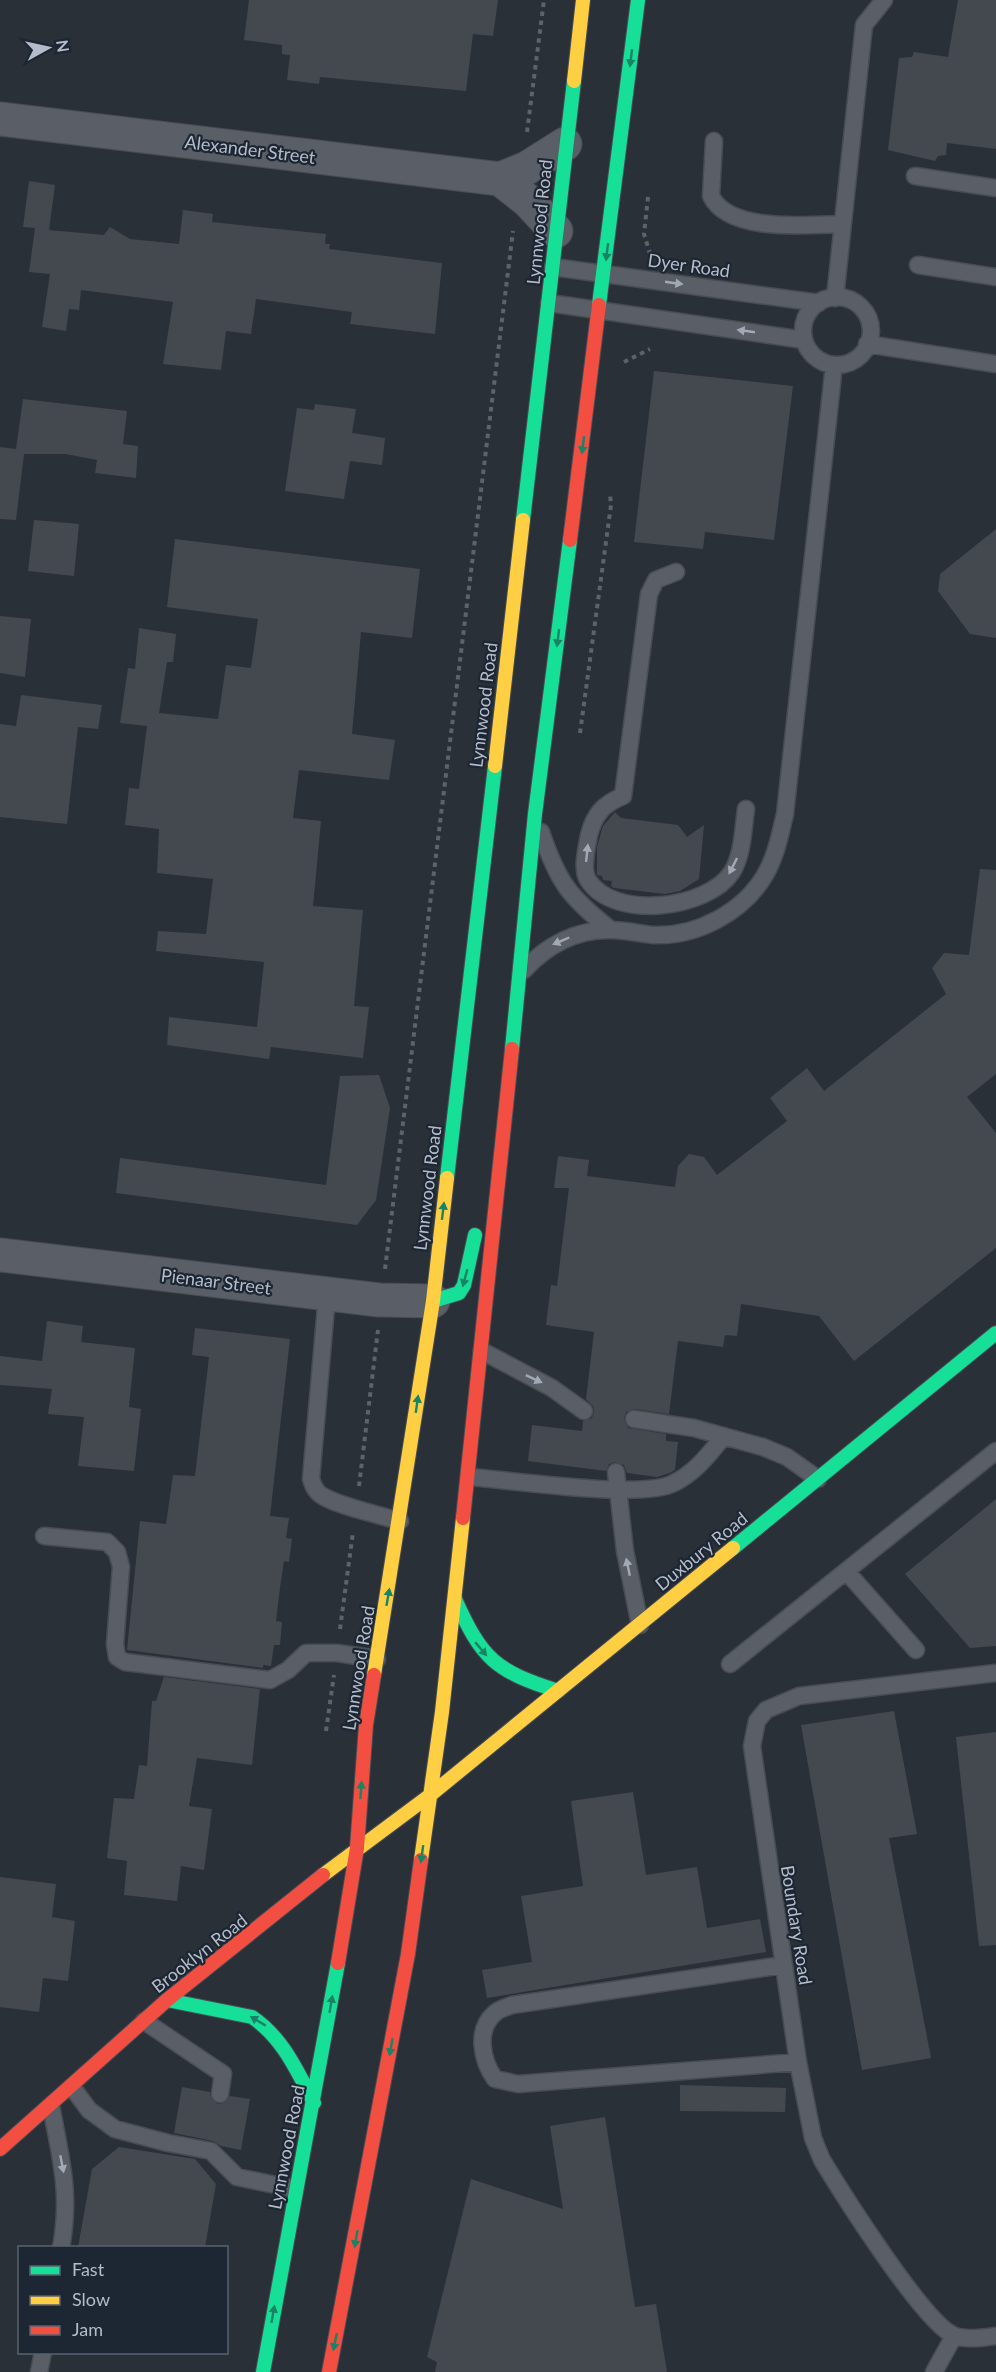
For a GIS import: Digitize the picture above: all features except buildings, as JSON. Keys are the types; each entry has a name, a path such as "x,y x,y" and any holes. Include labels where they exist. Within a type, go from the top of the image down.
{"main road":[{"name":"Lynnwood Road","path":"263,2372 309,2110 314,2103 357,1848 366,1725 433,1301 583,0"},
{"path":"328,2372 408,1954 442,1712 482,1352 535,814 638,0"},
{"path":"433,1301 459,1293 464,1285 476,1231 495,1206"},
{"name":"Duxbury Road","path":"429,1796 996,1333"},
{"path":"454,1597 476,1645 492,1662 522,1681 558,1691"},
{"name":"Brooklyn Road","path":"0,2149 51,2106 167,2000 357,1848 429,1796"},
{"path":"167,2000 252,2017 264,2024 276,2037 314,2103"}],"street":[{"name":"Alexander Street","path":"0,119 513,181"},
{"path":"556,231 513,181 565,144"},
{"name":"Pienaar Street","path":"0,1255 327,1295 378,1300 433,1301"}],"lane":[{"path":"884,0 864,25 842,224 827,300 812,308 804,323 804,340 815,357 834,365 850,362 863,352 867,344 996,364"},
{"path":"714,141 711,196 722,211 734,217 779,225 842,224"},
{"path":"915,176 996,188"},
{"path":"918,265 996,277"},
{"name":"Dyer Road","path":"553,267 851,301 864,312 870,327 867,344"},
{"path":"549,303 804,340"},
{"path":"521,974 539,954 556,942 611,930 654,935 680,934 704,926 728,913 748,897 765,875 775,853 785,814 834,365"},
{"path":"676,572 656,580 649,594 623,796 610,801 600,810 592,825 585,870 587,879 613,900 651,906 690,898 723,881 732,872 740,854 746,809"},
{"path":"535,814 555,872 569,894 611,930"},
{"path":"327,1295 311,1479 313,1488 333,1501 400,1521"},
{"path":"482,1352 552,1388 584,1411"},
{"path":"634,1419 724,1436 787,1457 818,1479"},
{"path":"469,1477 643,1491 673,1484 694,1471 724,1436"},
{"path":"730,1664 996,1451"},
{"path":"616,1472 625,1551 640,1625"},
{"path":"44,1536 106,1542 117,1552 121,1567 115,1644 117,1657 125,1662 270,1680 288,1670 306,1653 337,1653 377,1659"},
{"path":"846,1572 916,1650"},
{"name":"Boundary Road","path":"954,2336 940,2326 914,2296 822,2160 813,2138 798,2062 753,1766 753,1732 757,1721 766,1710 780,1703 816,1692 996,1673"},
{"path":"783,1965 512,2005 495,2013 486,2025 482,2046 486,2066 495,2079 518,2084 798,2062"},
{"path":"144,2021 224,2074 220,2094"},
{"path":"72,2087 89,2110 115,2129 212,2148 237,2177 295,2189"},
{"path":"51,2106 67,2188 66,2218 61,2246"},
{"path":"934,2372 954,2336 975,2338 996,2336"},
{"path":"39,2372 43,2354"}],"path":[{"path":"427,918 513,181 544,0"},
{"path":"650,187 644,234 646,246 657,265"},
{"path":"623,364 631,357 650,349"}],"traffic: fast":[{"path":"599,305 638,0"},
{"path":"523,520 574,81"},
{"path":"512,1049 535,814 570,540"},
{"path":"447,1178 495,766"},
{"path":"433,1301 459,1293 464,1285 475,1235"},
{"path":"733,1548 996,1333"},
{"path":"455,1599 474,1636 493,1660 519,1677 558,1691"},
{"path":"263,2372 338,1963"},
{"path":"167,2000 252,2017 263,2025 281,2045 314,2103"}],"traffic: slow":[{"path":"574,81 583,0"},
{"path":"495,766 523,520"},
{"path":"374,1675 433,1301 447,1178"},
{"path":"421,1860 442,1712 463,1518"},
{"path":"323,1875 429,1796 733,1548"}],"traffic: jam":[{"path":"570,540 599,305"},
{"path":"463,1518 512,1049"},
{"path":"338,1963 357,1848 366,1725 374,1675"},
{"path":"329,2372 408,1954 421,1860"},
{"path":"0,2149 167,2000 323,1875"}]}
